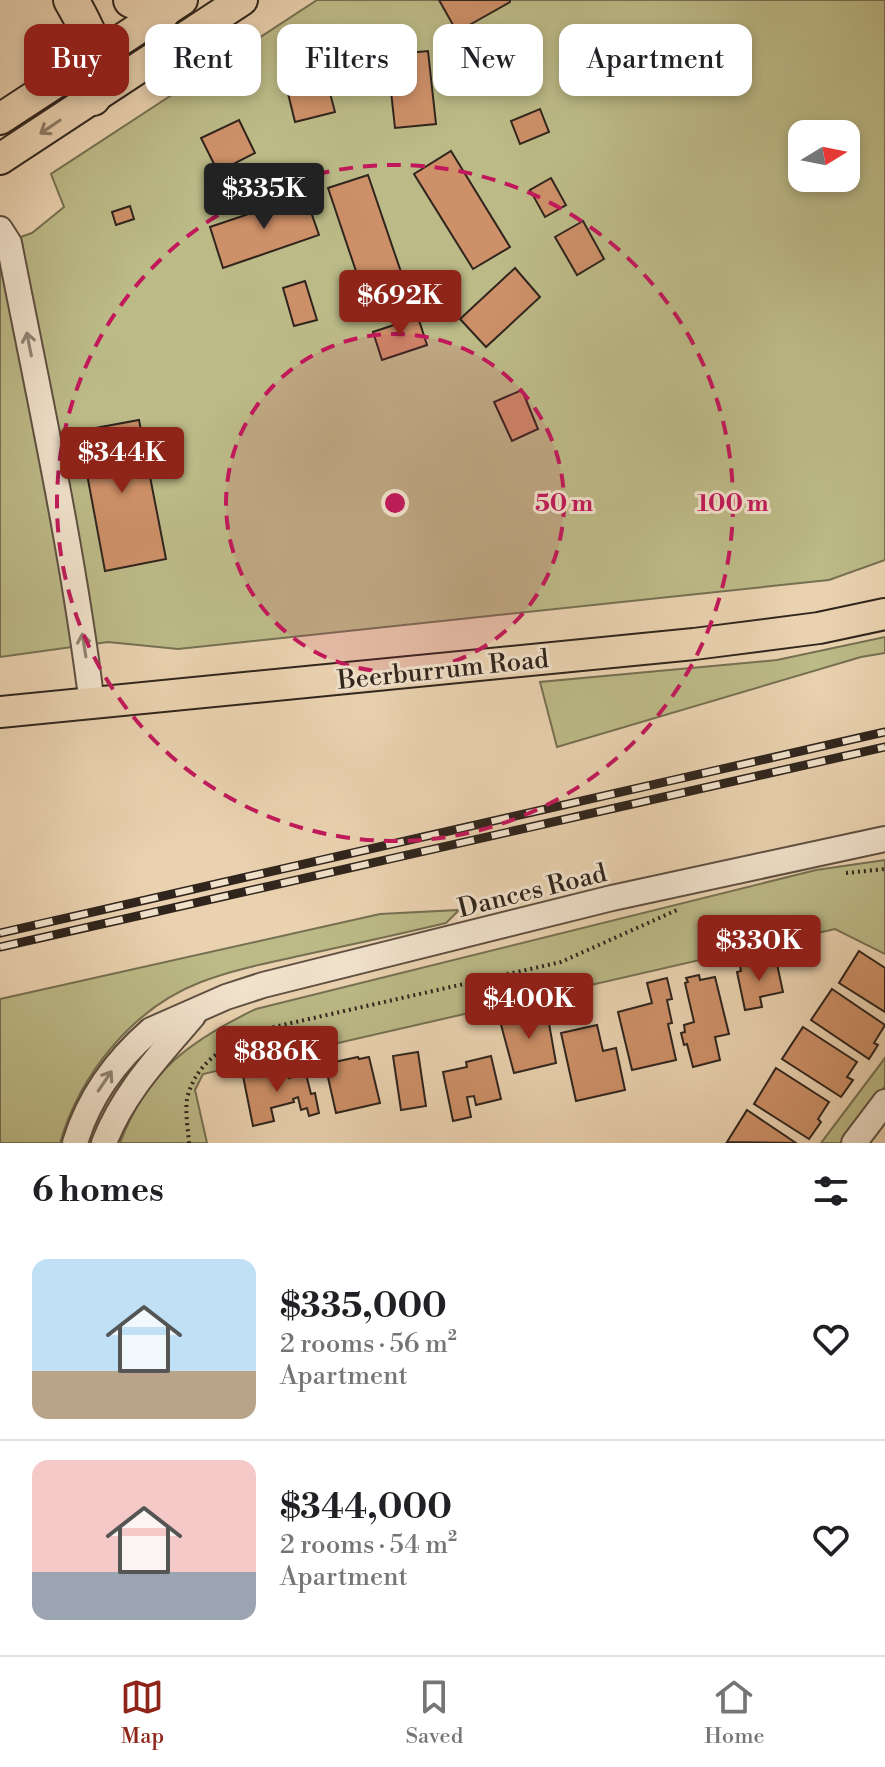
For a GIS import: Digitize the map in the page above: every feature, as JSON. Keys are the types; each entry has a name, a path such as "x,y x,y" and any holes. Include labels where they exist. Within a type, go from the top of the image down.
{"highway":[{"path":"71,0 85,24"}],"main road":[{"path":"0,159 242,0"},
{"path":"129,28 158,4"},
{"path":"0,119 34,96"},
{"name":"Beerburrum Road","path":"0,712 753,638 885,614"}],"street":[{"path":"0,229 9,243 43,454 84,643 92,705"},
{"name":"Dances Road","path":"75,1143 94,1099 129,1050 151,1030 226,997 263,985 612,898 885,839"},
{"name":"Dances Road","path":"104,1143 117,1112 132,1090 197,1011"},
{"path":"854,1143 885,1102"}],"path":[{"path":"834,874 885,869"},
{"path":"189,1143 187,1100 200,1069 229,1044 256,1031 561,962 674,910 688,907"}],"shaded area":[{"path":"317,0 885,0 885,560 829,580 178,649 108,642 0,657 0,244 32,233 64,207 51,174 170,96 261,96 261,37 277,26 277,96 417,96 417,24 280,24"},
{"path":"885,637 885,653 861,657 557,747 540,682 777,660"},
{"path":"885,860 885,954 835,929 203,1074 195,1090 207,1143 120,1143 143,1097 173,1061 210,1033 256,1009 816,870"},
{"path":"459,910 446,923 240,970 201,982 176,994 153,1008 112,1046 81,1092 60,1143 0,1143 0,999 380,914"},
{"path":"885,1058 885,1086 842,1143 821,1143"}],"building":[{"path":"439,0 510,0 471,24 452,24"},
{"path":"428,51 436,124 395,128 391,96 417,96 417,52"},
{"path":"289,96 331,96 335,112 295,122"},
{"path":"540,109 549,132 520,144 511,121"},
{"path":"239,120 255,153 218,172 201,138"},
{"path":"451,151 510,247 473,269 414,174"},
{"path":"368,175 401,272 361,286 328,188"},
{"path":"551,178 566,205 545,217 530,190"},
{"path":"305,195 319,235 223,268 210,227"},
{"path":"130,206 134,219 116,225 112,212"},
{"path":"583,221 604,259 577,275 555,237"},
{"path":"515,268 540,297 486,347 460,319"},
{"path":"305,281 317,320 294,326 283,288"},
{"path":"418,317 427,345 382,360 373,332"},
{"path":"522,390 538,429 512,441 494,402"},
{"path":"139,420 166,559 105,571 79,431"},
{"path":"859,951 885,968 885,1012 839,983"},
{"path":"768,960 769,965 777,964 783,992 760,997 762,1007 745,1010 737,972 741,971 740,966"},
{"path":"699,975 700,980 715,977 729,1034 715,1037 720,1060 693,1067 681,1033 685,1032 684,1025 694,1022 686,978"},
{"path":"667,978 672,999 667,1000 672,1023 668,1024 676,1060 632,1070 618,1012 652,1003 647,983"},
{"path":"832,989 885,1025 869,1059 811,1020"},
{"path":"530,1011 531,1016 547,1012 556,1063 514,1073 500,1021"},
{"path":"597,1025 603,1051 616,1048 625,1090 576,1101 561,1033"},
{"path":"803,1027 857,1062 847,1077 853,1080 841,1097 782,1059"},
{"path":"418,1052 426,1106 401,1110 393,1056"},
{"path":"491,1056 501,1099 476,1105 474,1096 467,1097 471,1117 453,1121 443,1072 467,1067 466,1062"},
{"path":"369,1057 380,1103 336,1113 325,1064"},
{"path":"286,1066 289,1078 306,1074 311,1094 315,1093 319,1113 309,1116 307,1108 301,1110 298,1097 293,1099 294,1102 271,1108 274,1121 253,1126 243,1076"},
{"path":"776,1068 829,1102 818,1119 821,1122 809,1139 754,1104"},
{"path":"747,1110 796,1143 727,1142"}],"railway":[{"path":"0,933 885,732"},
{"path":"0,947 885,747"}]}
